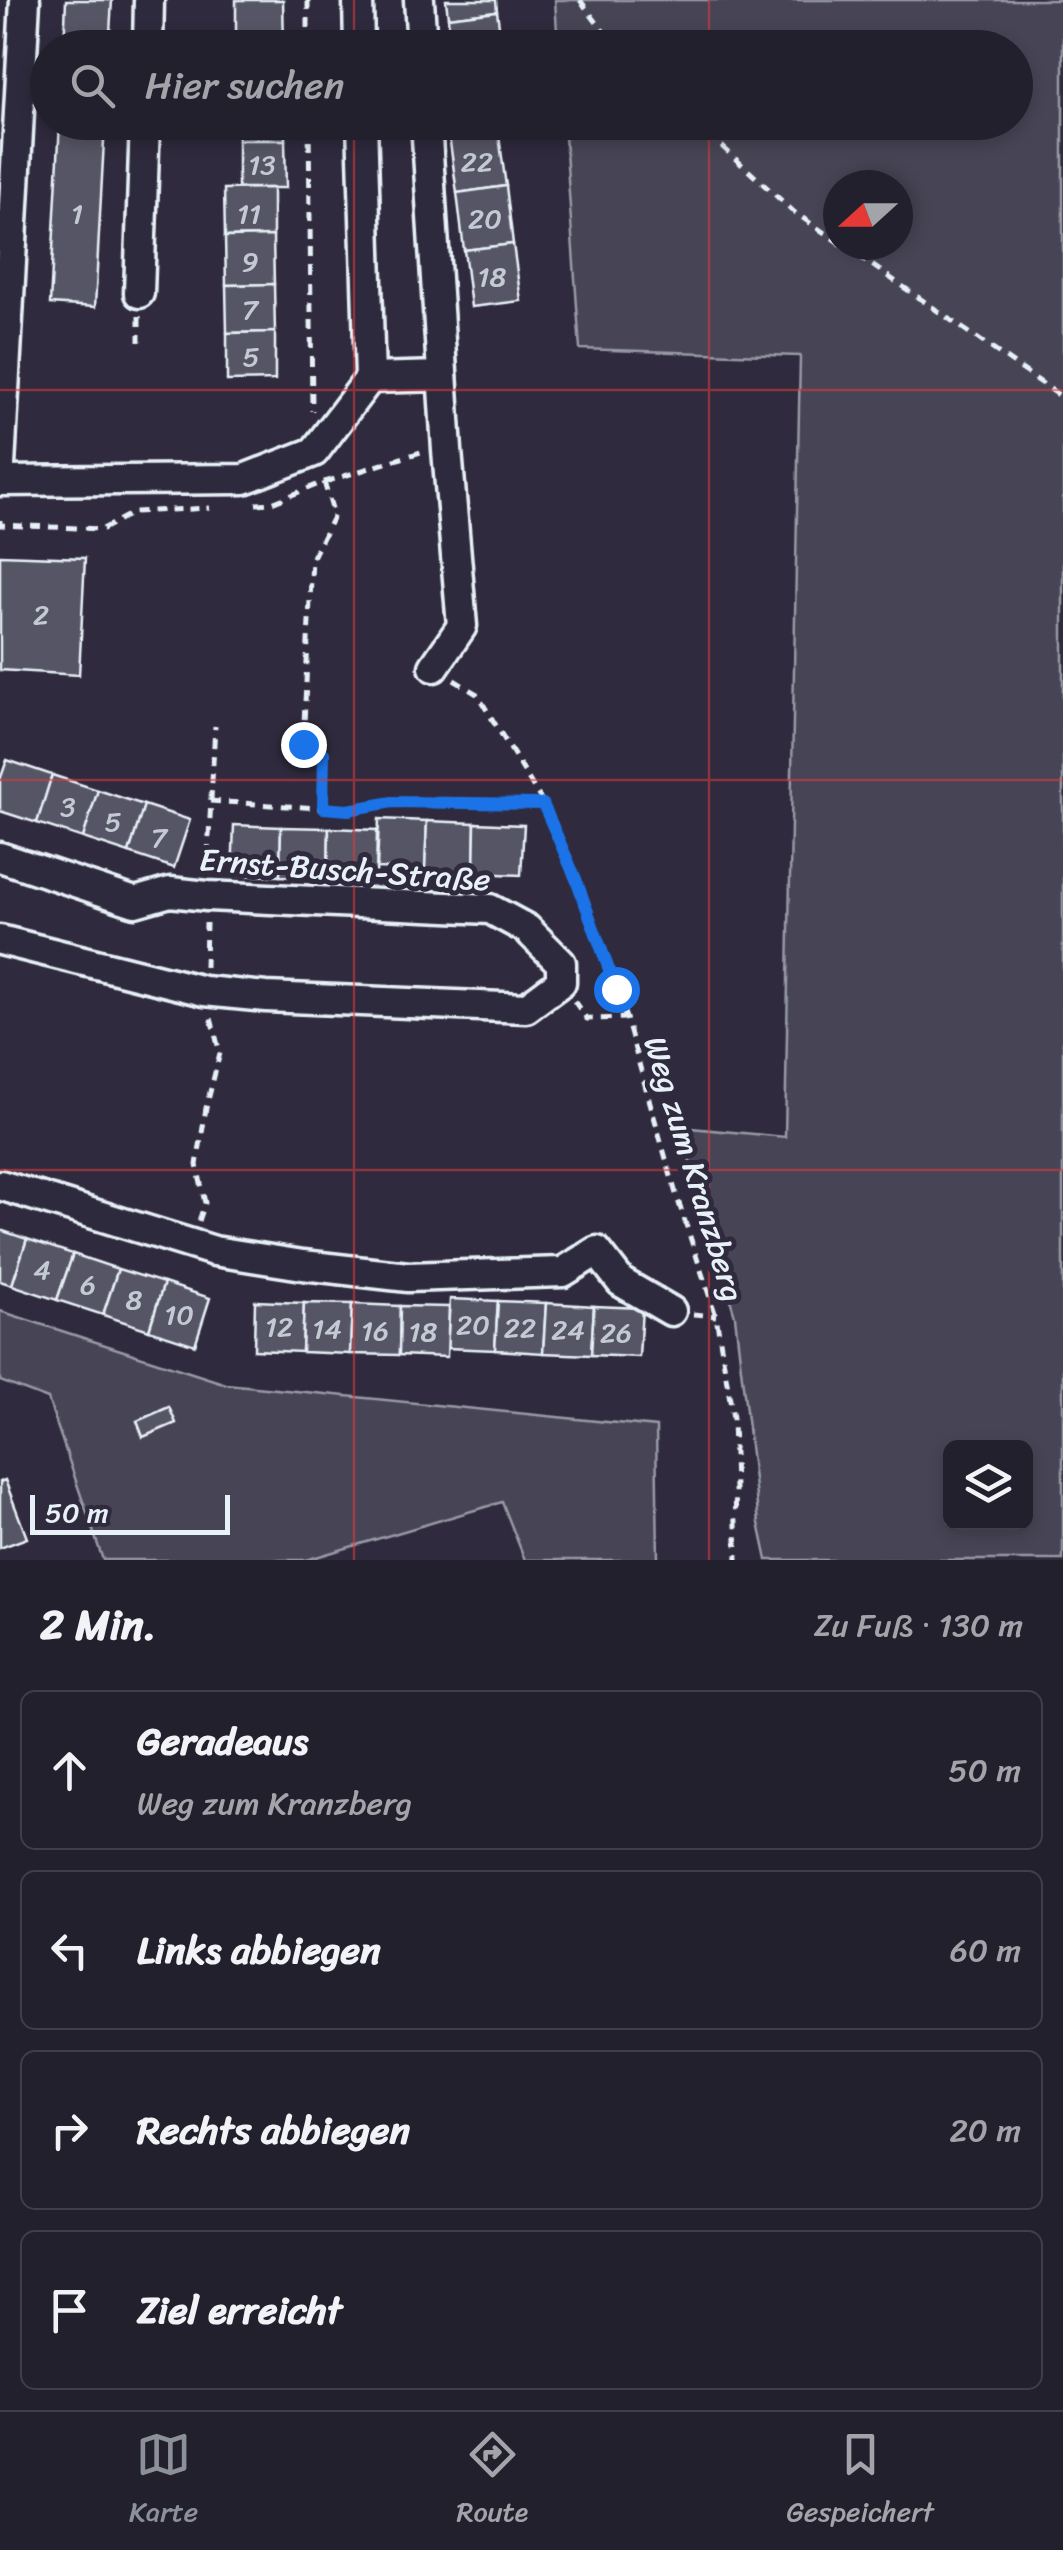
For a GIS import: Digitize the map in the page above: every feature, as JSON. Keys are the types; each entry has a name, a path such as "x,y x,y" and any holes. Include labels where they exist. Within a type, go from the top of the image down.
{"street":[{"path":"0,466 26,0"},
{"path":"148,30 149,0"},
{"path":"358,0 359,30"},
{"path":"419,0 421,30"},
{"path":"139,293 144,140"},
{"path":"0,481 244,480 314,452 370,378 363,140"},
{"path":"427,140 462,626 434,667"},
{"path":"370,378 442,376"},
{"name":"Ernst-Busch-Straße","path":"0,858 135,902 170,892 490,908 527,929 561,962 561,982"},
{"path":"0,940 204,991 266,997 526,1008 561,982"},
{"path":"0,1184 214,1251 408,1277 564,1272 597,1250 622,1282 671,1311"}],"path":[{"path":"308,0 308,30"},
{"path":"580,0 602,30"},
{"path":"309,140 312,411 300,428 314,452 334,516 312,559 303,744 324,753 323,808"},
{"path":"715,140 794,212 823,232"},
{"path":"864,260 1063,398"},
{"path":"254,504 272,503 324,482 427,450 447,450"},
{"path":"0,520 0,526 103,529 134,512 217,508"},
{"name":"Weg zum Kranzberg","path":"434,667 477,694 543,804 576,879 626,1018 676,1194 716,1316 734,1418 737,1560"},
{"path":"191,1243 205,1203 197,1166 220,1053 204,991 214,726"},
{"path":"210,801 348,810 392,802 543,804"},
{"path":"561,982 586,1019 626,1018"}],"shaded area":[{"path":"555,0 1063,0 1063,1560 767,1560 759,1523 735,1316 680,1127 785,1137 800,356 580,349 565,140 1033,140 1033,30 557,30"},
{"path":"0,1311 226,1384 656,1427 658,1560 525,1560 502,1502 306,1560 103,1560 48,1399 0,1381"}],"building":[{"path":"66,0 112,0 110,30 65,30"},
{"path":"236,0 283,0 284,30 236,30"},
{"path":"446,0 496,0 497,11 448,17"},
{"path":"497,11 500,30 449,30 448,17"},
{"path":"59,140 104,140 95,307 50,304"},
{"path":"238,140 285,140 286,188 238,188"},
{"path":"450,140 500,140 506,186 457,193"},
{"path":"506,186 513,244 464,250 457,193"},
{"path":"273,188 273,236 225,237 224,189"},
{"path":"273,236 274,284 226,285 225,237"},
{"path":"513,244 521,301 471,307 464,250"},
{"path":"274,284 275,332 227,333 226,285"},
{"path":"275,332 275,380 227,381 227,333"},
{"path":"0,555 85,558 79,675 0,670"},
{"path":"7,760 52,775 37,823 0,811 0,780"},
{"path":"52,775 98,790 83,838 37,823"},
{"path":"98,790 144,805 129,853 83,838"},
{"path":"144,805 190,820 174,868 129,853"},
{"path":"379,819 427,821 425,870 377,868"},
{"path":"427,821 475,823 474,873 425,870"},
{"path":"475,823 524,825 521,875 474,873"},
{"path":"234,825 281,827 280,876 232,875"},
{"path":"281,827 329,828 328,878 280,876"},
{"path":"329,828 377,830 376,879 328,878"},
{"path":"0,1230 27,1239 12,1285 0,1281"},
{"path":"27,1239 73,1254 57,1300 12,1285"},
{"path":"73,1254 118,1269 103,1315 57,1300"},
{"path":"118,1269 164,1283 149,1330 103,1315"},
{"path":"164,1283 210,1298 195,1345 149,1330"},
{"path":"450,1299 498,1301 495,1350 447,1348"},
{"path":"255,1301 304,1303 302,1352 254,1350"},
{"path":"498,1301 546,1303 543,1353 495,1350"},
{"path":"304,1303 352,1304 350,1354 302,1352"},
{"path":"546,1303 594,1306 591,1355 543,1353"},
{"path":"352,1304 400,1306 399,1355 350,1354"},
{"path":"400,1306 449,1307 447,1357 399,1355"},
{"path":"594,1306 642,1308 639,1357 591,1355"},
{"path":"169,1407 176,1423 143,1437 137,1421"},
{"path":"5,1480 27,1538 0,1548 0,1482"}],"route":[{"path":"303,744 324,753 323,808 348,810 392,802 543,804 576,879 616,989"}]}
